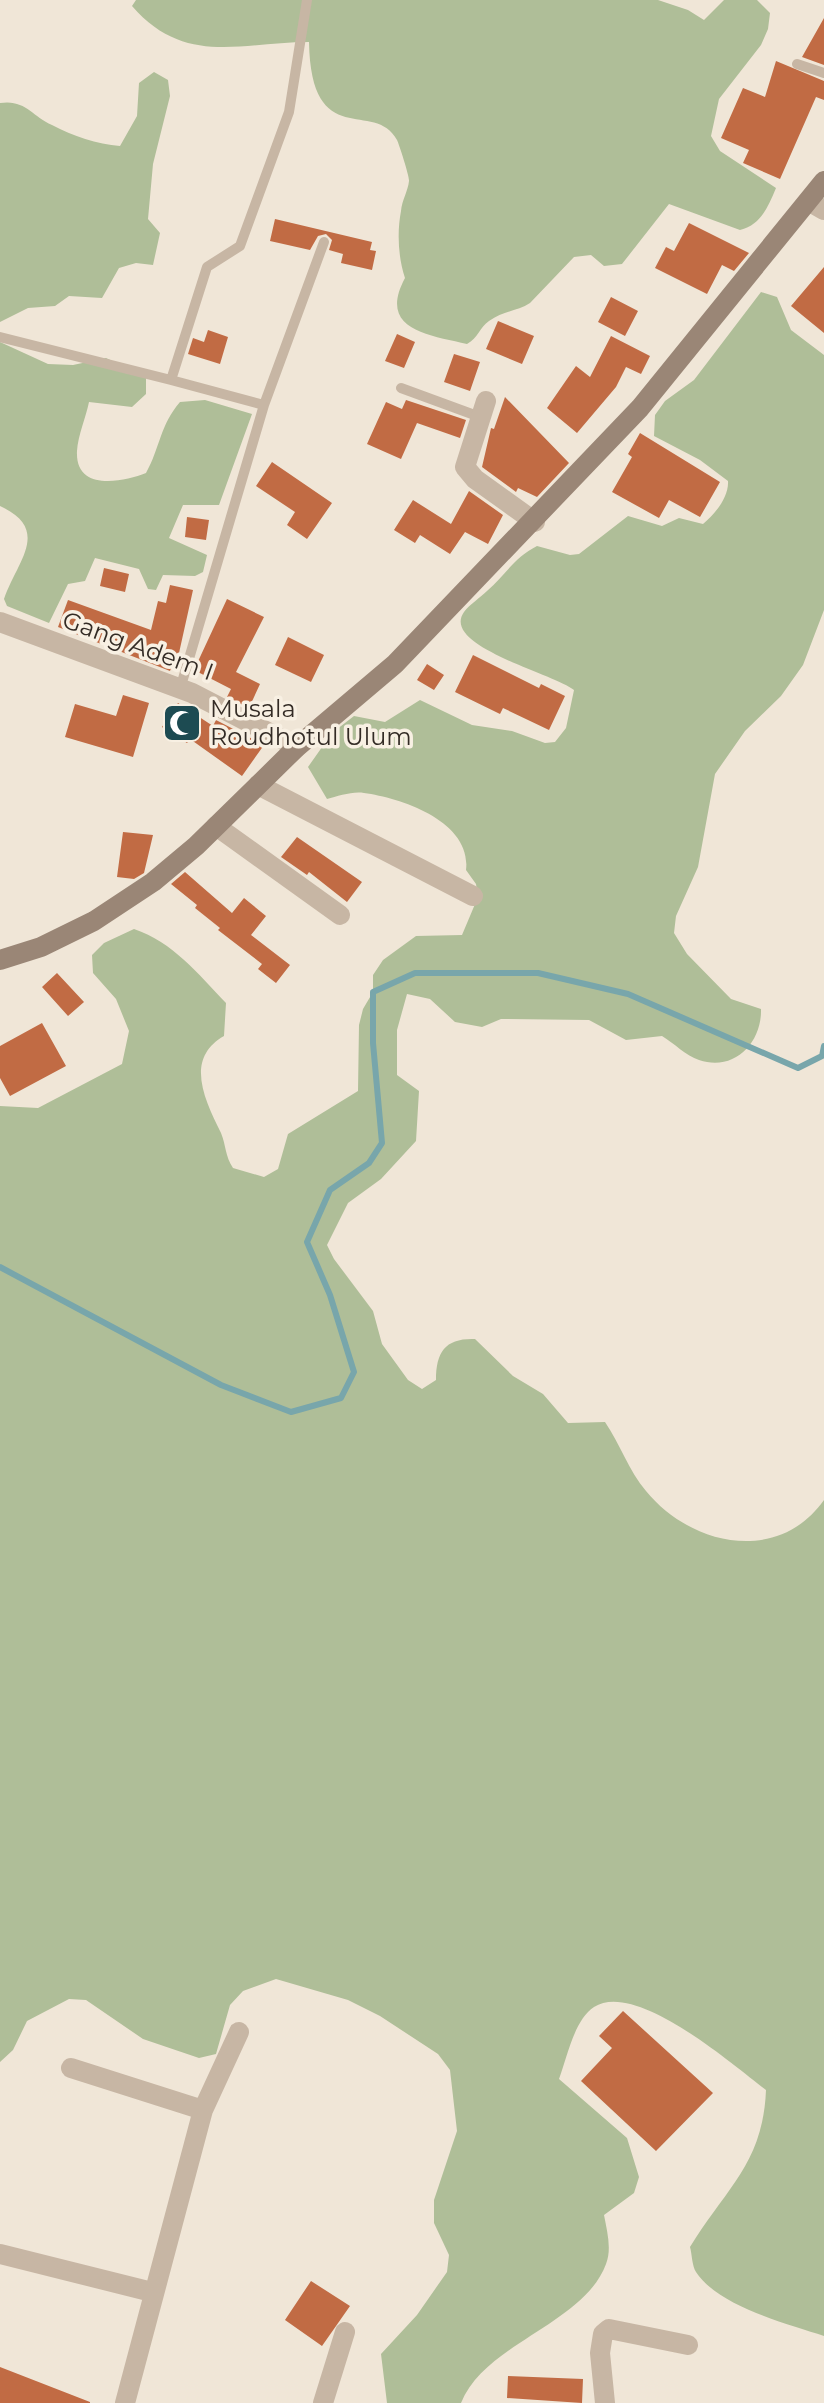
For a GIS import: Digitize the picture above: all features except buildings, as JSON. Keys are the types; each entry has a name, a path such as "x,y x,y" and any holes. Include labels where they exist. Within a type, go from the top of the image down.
{"main road":[{"path":"0,960 41,947 94,921 153,882 297,747 395,664 535,522 640,408 817,206 824,181"}],"street":[{"path":"483,409 466,459 469,473 535,522"},
{"name":"Gang Adem I","path":"0,622 213,702 297,747"},
{"path":"258,785 473,896"},
{"path":"216,826 340,915"},
{"path":"125,2403 152,2292 203,2110 239,2032"},
{"path":"71,2068 203,2110"},
{"path":"0,2254 152,2292"},
{"path":"605,2403 600,2353 603,2334 609,2329 688,2345"},
{"path":"323,2403 345,2332"}],"lane":[{"path":"171,380 207,267 240,246 289,112 307,0"},
{"path":"797,64 824,73"},
{"path":"180,689 264,405 324,242"},
{"path":"0,337 264,405"},
{"path":"401,388 483,409"}],"green space":[{"path":"136,0 658,0 688,10 704,20 724,0 757,0 770,13 768,29 761,45 719,99 711,136 720,151 776,188 759,220 740,230 669,204 622,264 604,266 591,255 574,257 530,303 489,321 467,344 423,333 402,319 398,309 398,295 405,278 399,227 409,181 397,140 387,128 332,111 320,98 312,76 309,42 237,47 193,44 172,37 152,25 132,6"},
{"path":"154,72 168,80 170,96 153,164 148,219 160,233 153,265 136,263 119,268 102,298 69,296 55,306 28,308 0,322 0,103 16,103 60,129 120,146 137,116 139,83"},
{"path":"761,292 777,297 791,330 824,355 824,610 803,665 781,696 745,731 715,774 698,867 676,916 674,933 687,954 731,999 761,1009 757,1033 744,1052 724,1062 712,1063 694,1058 662,1036 626,1040 589,1020 501,1019 482,1027 455,1022 430,999 407,994 397,1030 397,1075 419,1091 416,1141 381,1179 348,1203 327,1245 373,1311 382,1344 408,1380 422,1389 436,1380 438,1361 445,1348 457,1341 475,1339 513,1376 543,1394 568,1423 605,1422 646,1491 686,1525 710,1535 735,1540 759,1540 783,1534 805,1521 824,1500 824,2336 736,2304 706,2284 693,2263 690,2247 750,2157 758,2138 766,2090 683,2029 634,2005 612,2002 594,2007 581,2021 559,2079 627,2138 639,2177 634,2193 604,2215 609,2252 606,2264 594,2285 577,2303 491,2364 473,2382 461,2403 387,2403 381,2354 417,2315 447,2272 449,2255 434,2223 434,2200 457,2131 450,2070 438,2054 380,2016 348,2000 276,1979 243,1991 230,2005 216,2054 199,2058 143,2039 86,2000 69,1999 27,2021 13,2050 0,2062 0,1106 38,1108 122,1064 129,1031 116,999 93,973 92,955 104,943 134,929 173,950 226,1003 224,1036 204,1056 201,1068 204,1094 233,1168 264,1177 278,1169 288,1134 358,1091 359,1025 363,1009 373,992 373,975 383,960 416,936 462,935 478,897 476,884 466,870 465,853 458,838 432,815 397,800 364,793 327,799 308,767 332,733 354,716 385,722 420,700 472,725 512,731 545,743 555,742 566,728 574,690 482,647 468,636 461,624 464,612 516,561 537,546 570,555 579,554 628,516 662,526 679,518 703,524 712,515 724,499 728,481 700,460 654,436 655,415 665,401 694,380"},
{"path":"0,342 48,364 73,365 106,358 146,377 146,394 132,407 89,402 79,439 78,464 84,473 102,481 146,473 168,419 180,402 205,400 252,414 219,505 183,505 169,538 207,555 203,572 195,576 163,575 156,590 148,589 139,569 95,558 85,581 68,584 49,623 7,606 4,599 22,559 28,536 16,515 0,506"}],"waterway":[{"path":"0,1267 221,1385 291,1412 341,1398 354,1372 330,1295 307,1242 330,1190 369,1163 382,1143 373,1043 373,992 415,973 538,973 628,994 798,1068 822,1056 824,1046"}],"place":[{"name":"Musala Roudhotul Ulum","path":"182,723"}]}
